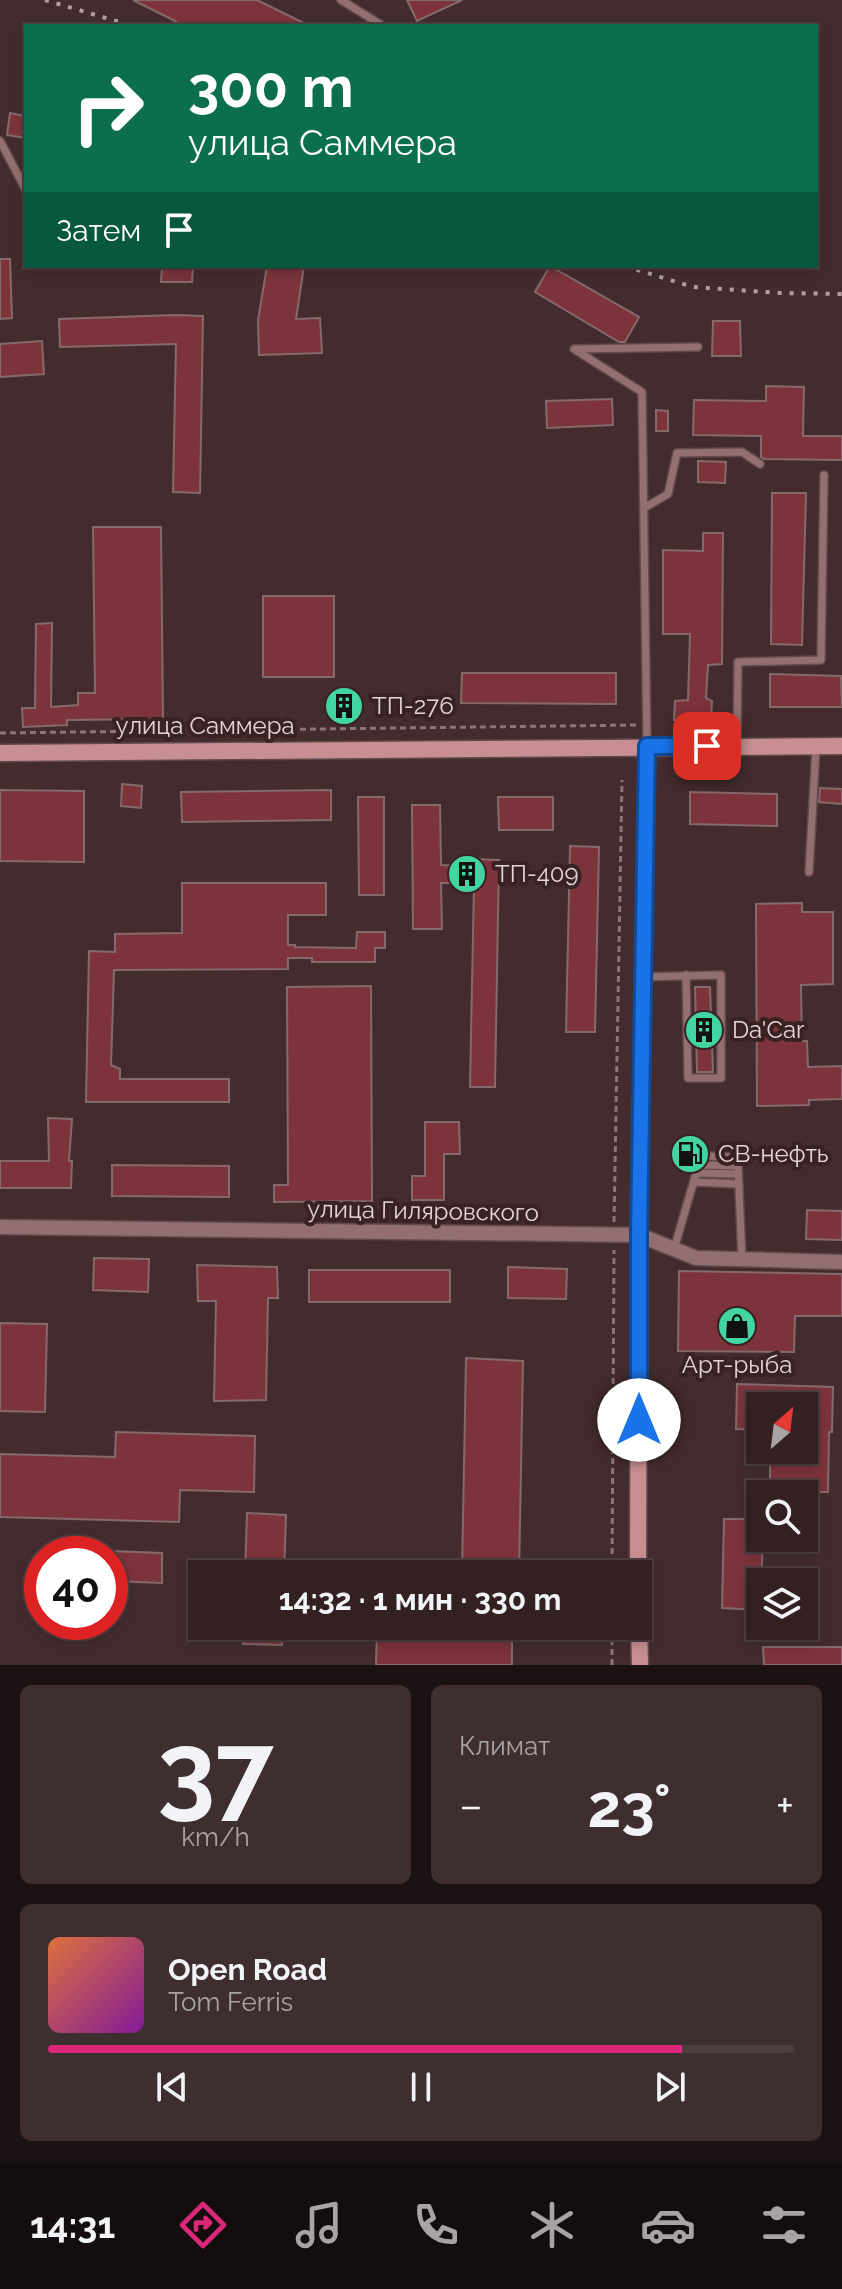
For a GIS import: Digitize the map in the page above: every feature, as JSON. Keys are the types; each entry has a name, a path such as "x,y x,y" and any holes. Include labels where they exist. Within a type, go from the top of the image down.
{"street":[{"path":"638,1560 639,1235 647,746"},
{"name":"улица Саммера","path":"0,753 842,746"},
{"name":"улица Гиляровского","path":"0,1227 639,1235 696,1258 842,1262"},
{"path":"639,1640 640,1665"}],"lane":[{"path":"341,0 380,24"},
{"path":"0,141 24,186"},
{"path":"647,746 642,392 574,349 698,347"},
{"path":"644,508 668,494 677,453 742,452 760,464"},
{"path":"737,746 738,662 821,660 824,475"},
{"path":"809,872 816,746"},
{"path":"643,977 686,975 721,975 721,1078 688,1078 686,975"},
{"path":"674,1249 699,1169 707,1156 730,1157 738,1170 742,1259"},
{"path":"699,1169 738,1170"},
{"path":"694,1182 739,1184"}],"path":[{"path":"0,733 647,725"},
{"path":"612,1560 622,780"},
{"path":"612,1640 612,1665"}],"building":[{"path":"133,0 257,0 306,24 181,24"},
{"path":"407,0 462,0 417,21"},
{"path":"10,113 24,116 24,138 7,135"},
{"path":"0,259 10,259 12,318 0,319"},
{"path":"162,268 193,268 192,282 161,282"},
{"path":"267,268 304,268 296,319 320,318 322,353 259,355 258,320"},
{"path":"549,268 553,268 639,317 625,342 619,342 535,292"},
{"path":"203,316 200,493 173,492 176,344 60,347 59,319"},
{"path":"713,321 740,321 741,356 712,356"},
{"path":"42,341 44,374 0,377 0,344"},
{"path":"766,386 804,387 803,436 842,436 842,460 764,459 761,457 761,436 693,435 694,400 766,401"},
{"path":"612,399 613,425 547,428 546,401"},
{"path":"656,410 668,411 668,431 656,431"},
{"path":"698,461 726,462 725,483 698,482"},
{"path":"772,493 806,493 802,645 771,644"},
{"path":"93,527 161,527 163,719 67,720 67,725 23,727 22,708 35,708 36,624 52,623 51,707 78,705 78,693 95,693"},
{"path":"703,533 723,533 722,664 708,665 706,698 712,701 711,720 674,720 675,701 688,700 690,634 663,634 663,550 703,551"},
{"path":"263,596 334,596 334,677 263,677"},
{"path":"462,673 616,673 616,704 461,703"},
{"path":"770,674 841,676 842,707 770,707"},
{"path":"122,784 142,786 141,808 121,806"},
{"path":"820,788 842,789 842,804 819,802"},
{"path":"0,790 84,791 84,862 0,861"},
{"path":"331,790 331,820 182,822 181,792"},
{"path":"690,792 777,794 777,826 690,824"},
{"path":"358,797 384,797 384,895 359,895"},
{"path":"498,797 553,797 553,830 499,830"},
{"path":"412,805 440,805 441,865 474,866 474,859 499,860 495,1087 470,1087 474,883 441,883 442,929 413,929"},
{"path":"570,846 599,847 595,1032 566,1032"},
{"path":"182,883 326,883 326,915 288,915 288,945 356,948 357,932 385,932 385,948 375,948 375,962 312,962 312,958 288,958 288,969 114,970 111,1065 120,1069 120,1079 229,1079 229,1102 86,1102 89,951 115,952 115,934 182,933"},
{"path":"802,903 802,912 833,912 833,984 801,985 802,1041 807,1041 808,1067 842,1066 842,1099 809,1100 809,1105 757,1106 756,904"},
{"path":"371,986 372,1201 274,1202 274,1185 288,1185 287,987"},
{"name":"Da'Car","path":"695,987 710,987 713,1072 697,1072"},
{"path":"48,1118 72,1119 71,1188 0,1188 0,1161 49,1161"},
{"path":"425,1122 459,1122 460,1154 444,1154 444,1200 412,1200 412,1176 425,1176"},
{"path":"112,1165 229,1166 229,1197 112,1196"},
{"path":"807,1210 842,1211 842,1240 806,1239"},
{"path":"94,1258 149,1259 148,1292 93,1290"},
{"path":"197,1265 277,1267 278,1298 268,1298 266,1400 214,1401 216,1301 198,1301"},
{"path":"508,1267 567,1269 566,1299 508,1298"},
{"path":"309,1270 450,1270 450,1302 309,1302"},
{"name":"Арт-рыба","path":"679,1271 842,1274 842,1316 795,1316 794,1352 678,1351"},
{"path":"0,1323 47,1324 45,1412 0,1411"},
{"path":"466,1358 523,1361 519,1560 462,1560"},
{"path":"737,1384 833,1387 828,1492 818,1492 818,1480 770,1480 770,1464 818,1464 818,1392 746,1392 746,1429 736,1429"},
{"path":"116,1432 255,1436 254,1492 180,1490 179,1522 0,1517 0,1454 115,1457"},
{"path":"247,1513 286,1515 284,1560 245,1560"},
{"path":"724,1519 746,1519 746,1552 762,1552 762,1568 746,1568 746,1609 722,1608"},
{"path":"128,1552 162,1553 162,1583 128,1582"},
{"path":"243,1640 282,1640 282,1645 243,1644"},
{"path":"377,1640 512,1640 512,1665 376,1665"},
{"path":"763,1647 842,1647 842,1665 764,1665"}],"railway":[{"path":"45,0 126,24"},
{"path":"631,268 693,287 842,294"}],"place":[{"name":"ТП-276","path":"344,706"},
{"name":"ТП-409","path":"467,874"},
{"name":"Da'Car","path":"704,1030"},
{"name":"СВ-нефть","path":"690,1154"},
{"name":"Арт-рыба","path":"737,1326"}],"route":[{"path":"639,1420 647,746 707,746"}]}
